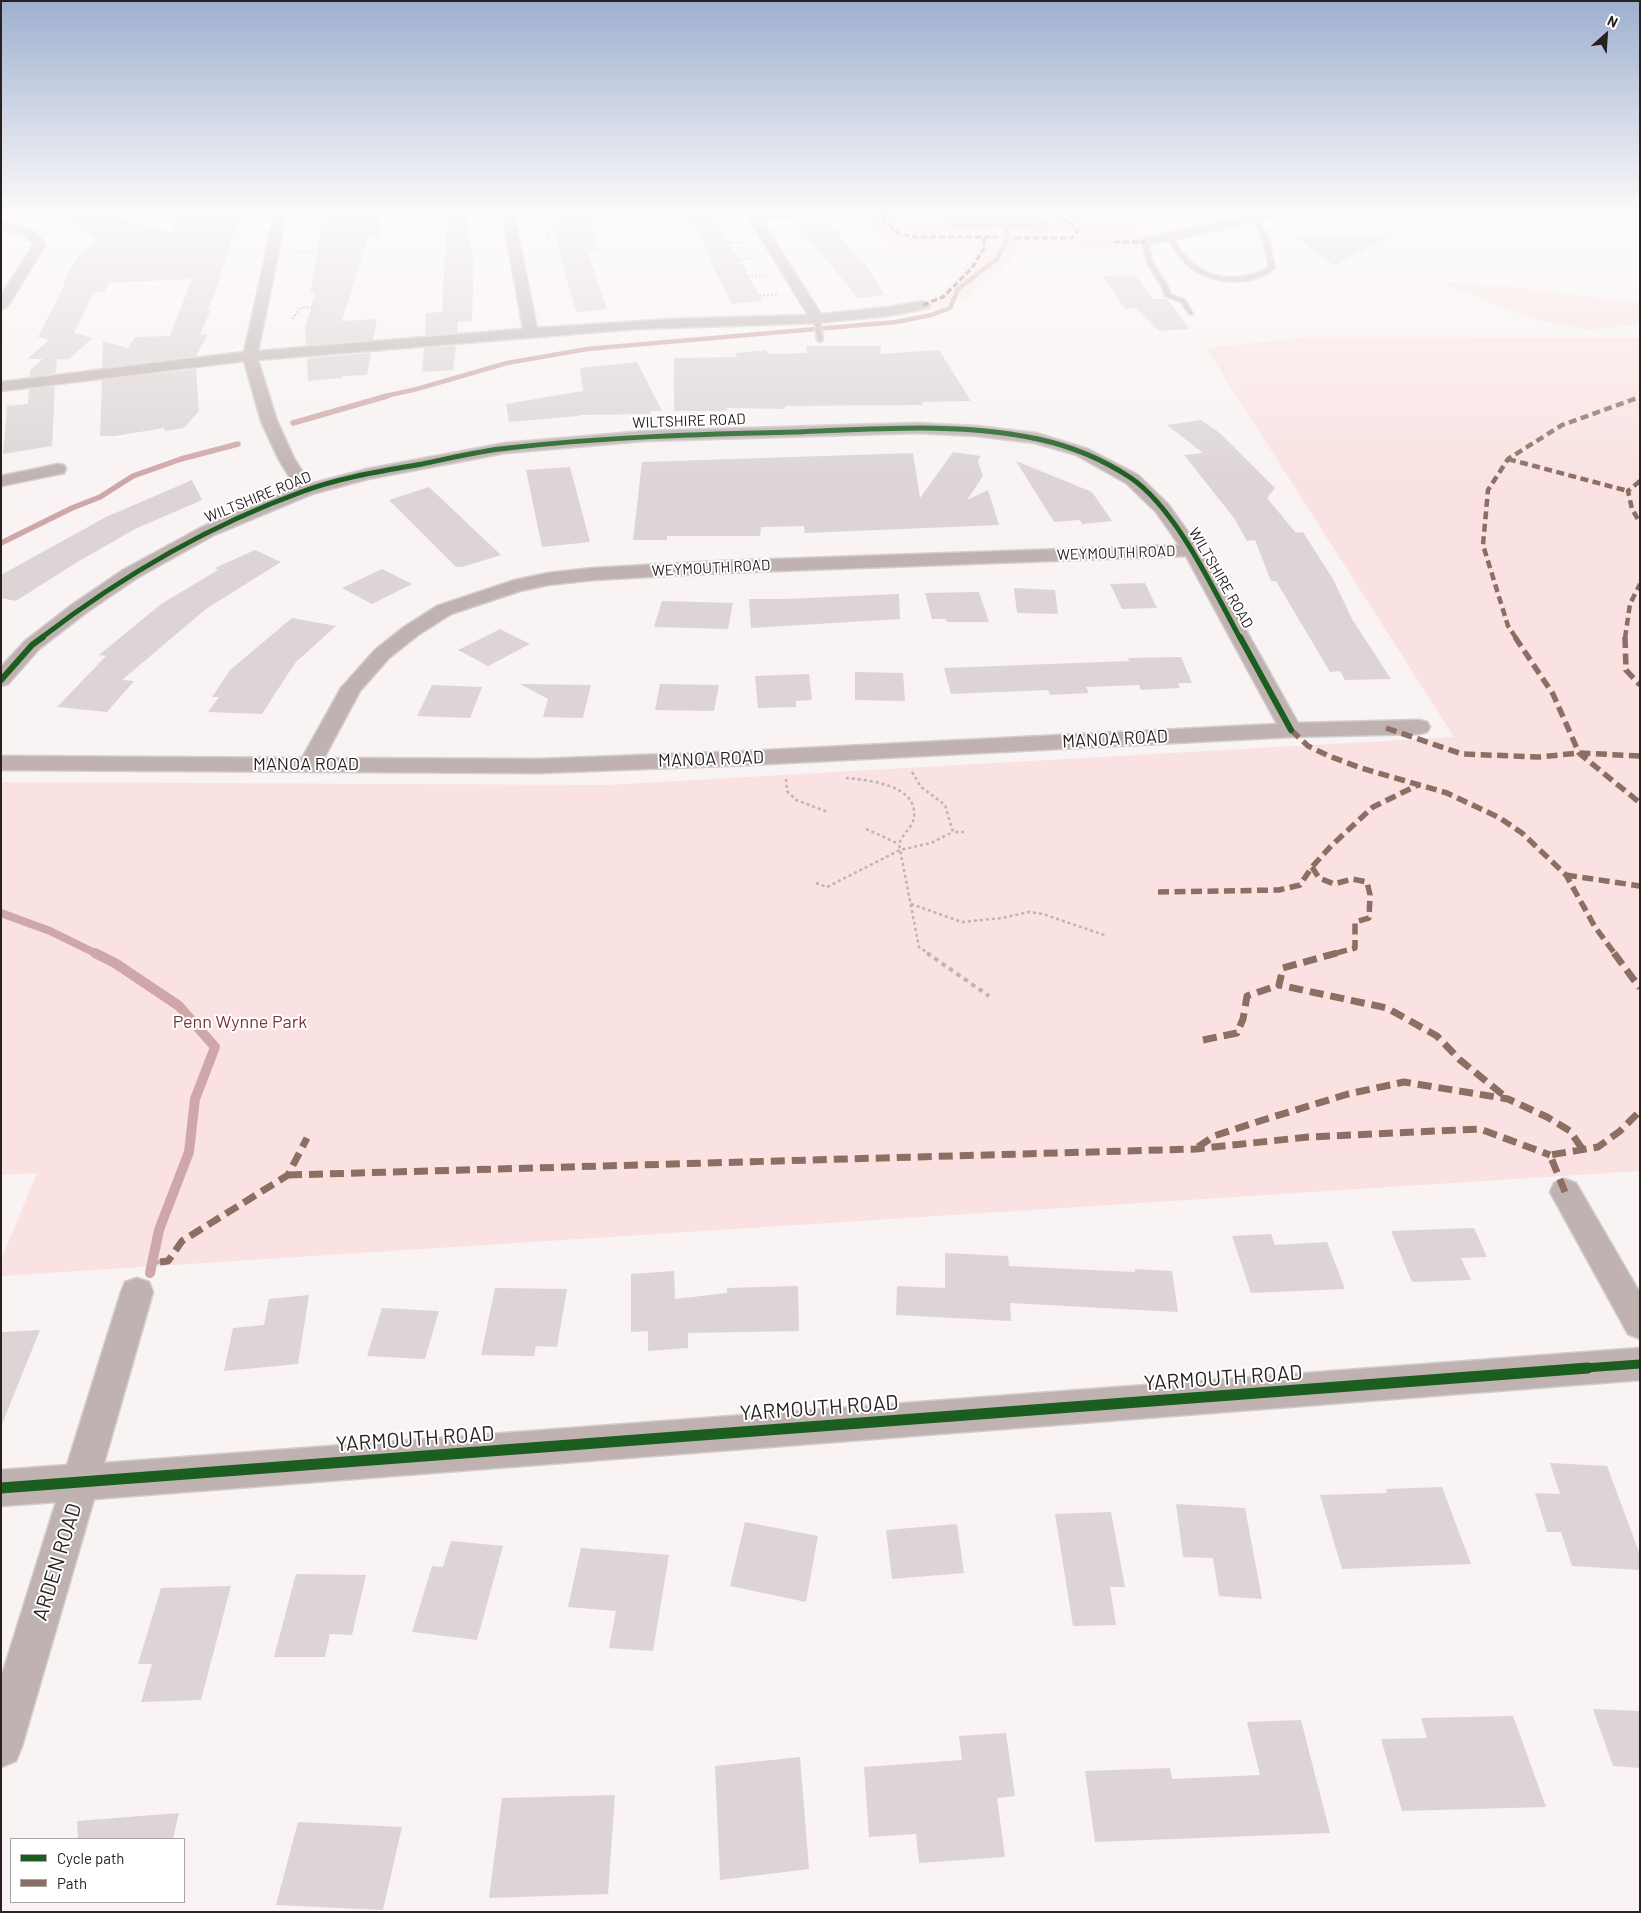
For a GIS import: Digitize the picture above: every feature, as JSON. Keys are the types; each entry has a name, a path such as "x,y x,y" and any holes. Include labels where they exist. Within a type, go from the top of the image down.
{"street":[{"path":"262,301 250,356 270,421 286,458 306,490"},
{"path":"525,301 531,333"},
{"path":"806,301 817,319"},
{"path":"1,387 250,356 679,321 817,319 892,312 923,305"},
{"name":"WILTSHIRE ROAD","path":"1,680 32,645 80,608 130,574 208,531 306,490 367,474 448,458 553,442 645,436 917,428 977,431 1036,438 1082,452 1132,478 1162,508 1192,550 1291,730"},
{"path":"1,481 58,469"},
{"name":"WEYMOUTH ROAD","path":"310,764 351,688 382,654 411,631 444,610 515,586 548,579 593,574 701,568 1192,550"},
{"name":"MANOA ROAD","path":"1,763 539,766 828,754 1291,730 1419,727"},
{"path":"1565,1192 1640,1324"},
{"name":"ARDEN ROAD","path":"1,1746 142,1278"},
{"name":"YARMOUTH ROAD","path":"1,1488 1640,1364"}],"lane":[{"path":"1181,301 1191,313"},
{"path":"817,319 820,340"}],"path":[{"path":"292,319 301,308 314,306"},
{"path":"907,750 916,782 943,803 948,811 953,832"},
{"path":"828,754 830,773 837,776 885,783 900,791 911,802 914,815 911,826 900,838 899,844 919,947 989,996"},
{"path":"786,756 786,791 796,800 828,812"},
{"path":"866,829 899,844"},
{"path":"816,883 827,887 900,850 930,843 953,832 964,832"},
{"path":"910,904 962,922 1002,918 1029,912 1043,914 1107,936"},
{"path":"142,1278 160,1262"}],"green space":[{"path":"919,301 961,301 913,314 904,306"},
{"path":"1488,301 1626,301 1640,303 1640,325 1586,330 1529,318"},
{"name":"Penn Wynne Park","path":"1309,337 1640,338 1640,1171 1,1276 1,1260 37,1173 1,1175 1,782 606,785 1454,737 1206,348"}],"building":[{"path":"56,301 89,301 74,333 93,338 69,359 57,359 56,373 30,377 30,370 43,359 27,359 49,340 38,337"},
{"path":"183,301 211,301 208,309 211,309 200,335 208,334 196,356 102,368 103,341 128,348 135,337 170,336"},
{"path":"313,301 348,301 342,321 377,319 373,340 306,345 305,329"},
{"path":"443,301 473,301 472,321 458,322 457,333 425,335 426,313 442,312"},
{"path":"573,301 604,301 607,309 576,312"},
{"path":"731,301 759,301 732,304"},
{"path":"1120,301 1169,301 1189,329 1159,331 1136,308 1125,309"},
{"path":"456,346 453,370 422,372 424,348"},
{"path":"806,346 881,346 880,354 939,350 971,401 922,402 923,405 785,406 785,409 727,408 726,411 674,411 674,358 737,357 735,353 766,350 768,354 807,353"},
{"path":"371,353 367,375 342,376 342,378 308,381 307,358"},
{"path":"637,362 662,411 651,411 650,414 578,415 509,422 506,404 583,391 580,368"},
{"path":"196,369 199,411 184,428 165,431 164,428 115,436 100,436 102,380"},
{"path":"55,386 52,446 3,454 7,406 28,404 29,389"},
{"path":"1201,420 1220,433 1275,488 1267,498 1296,533 1303,532 1333,579 1352,619 1391,679 1345,680 1340,671 1330,672 1276,581 1271,581 1255,540 1247,541 1234,518 1184,455 1203,453 1167,425"},
{"path":"953,452 981,456 978,461 983,476 967,500 988,490 999,525 805,533 804,526 761,527 760,536 667,536 667,540 633,540 642,462 913,453 920,498"},
{"path":"1016,461 1092,492 1112,521 1082,524 1080,520 1054,522"},
{"path":"570,467 590,542 542,547 526,470"},
{"path":"192,480 202,500 135,529 74,564 16,601 1,598 1,575 106,517"},
{"path":"429,487 501,555 462,567 456,567 389,500"},
{"path":"255,550 281,562 206,609 122,680 134,681 107,712 57,707 106,656 99,655 161,604 218,570 215,568"},
{"path":"382,569 412,584 372,604 342,588"},
{"path":"1145,583 1157,608 1122,609 1110,584"},
{"path":"1014,588 1055,590 1058,614 1017,613"},
{"path":"979,592 989,622 947,622 946,619 932,619 925,593"},
{"path":"899,594 900,619 751,628 749,599"},
{"path":"662,601 733,603 728,629 654,627"},
{"path":"292,618 336,626 295,663 262,714 208,712 219,697 212,697 230,670"},
{"path":"500,629 530,644 488,666 458,650"},
{"path":"1181,657 1192,683 1178,683 1180,688 1141,690 1139,685 1086,687 1089,693 1050,695 1048,690 951,694 944,668 1129,661 1128,658"},
{"path":"855,672 903,673 905,701 855,700"},
{"path":"809,674 812,700 796,701 796,707 758,708 755,676"},
{"path":"520,684 591,685 583,718 543,717 548,699"},
{"path":"660,684 719,685 714,711 655,710"},
{"path":"432,685 482,687 470,718 417,716"},
{"path":"1474,1228 1487,1257 1461,1258 1471,1280 1412,1282 1391,1231"},
{"path":"1271,1234 1275,1245 1327,1242 1345,1289 1251,1293 1232,1236"},
{"path":"945,1253 1008,1256 1009,1266 1135,1272 1135,1269 1172,1271 1178,1312 1010,1303 1011,1321 896,1315 897,1286 945,1288"},
{"path":"674,1271 675,1299 727,1293 727,1288 798,1286 799,1331 688,1333 688,1348 648,1351 648,1331 631,1332 631,1274"},
{"path":"495,1288 567,1289 557,1347 536,1346 534,1356 481,1355"},
{"path":"309,1295 298,1364 224,1371 233,1328 264,1325 269,1299"},
{"path":"382,1308 439,1311 425,1359 367,1356"},
{"path":"40,1330 2,1424 1,1332"},
{"path":"1550,1463 1607,1466 1640,1555 1640,1570 1572,1566 1561,1532 1547,1532 1535,1493 1560,1494"},
{"path":"1442,1487 1471,1564 1342,1569 1320,1495 1387,1493 1386,1489"},
{"path":"1176,1504 1245,1508 1262,1599 1219,1596 1213,1558 1183,1557"},
{"path":"1111,1512 1125,1587 1110,1587 1116,1625 1073,1626 1055,1514"},
{"path":"745,1522 818,1536 806,1602 730,1586"},
{"path":"957,1524 964,1573 892,1579 886,1530"},
{"path":"451,1541 503,1546 477,1640 412,1632 432,1566 443,1567"},
{"path":"581,1548 669,1555 653,1651 609,1648 616,1611 568,1607"},
{"path":"296,1574 366,1575 352,1635 330,1634 325,1657 274,1657"},
{"path":"231,1586 201,1700 141,1702 152,1664 138,1664 161,1588"},
{"path":"1593,1709 1640,1711 1640,1768 1613,1766"},
{"path":"1513,1716 1546,1807 1402,1811 1381,1739 1427,1738 1421,1718"},
{"path":"1301,1720 1330,1833 1095,1842 1085,1771 1170,1768 1172,1779 1260,1775 1247,1722"},
{"path":"1006,1733 1015,1796 997,1798 1005,1857 919,1863 916,1834 869,1837 864,1767 962,1760 959,1736"},
{"path":"800,1757 809,1869 720,1880 715,1766"},
{"path":"615,1795 608,1894 489,1898 502,1798"},
{"path":"179,1813 173,1838 78,1838 77,1821"},
{"path":"298,1822 402,1827 383,1910 276,1905"}],"waterway":[{"path":"381,397 417,389 507,363 587,349 896,322 931,315 950,308 953,301"},
{"path":"293,423 387,396"},
{"path":"1,543 72,508 100,497 133,476 181,459 238,444"},
{"path":"1,913 50,931 97,954"},
{"path":"97,954 115,963 179,1006 215,1047 195,1099 189,1152 159,1230 150,1273"}],"marked path":[{"path":"923,305 932,301"},
{"path":"1640,397 1562,425 1508,459 1488,490 1483,545 1508,626 1553,694 1579,753 1640,803"},
{"path":"1508,459 1628,491"},
{"path":"1640,481 1628,491 1632,509 1640,523"},
{"path":"1640,584 1630,604 1625,626 1626,670 1640,685"},
{"path":"1386,728 1462,754 1539,757 1579,753 1640,756"},
{"path":"1291,730 1308,746 1329,756 1361,768 1447,793 1500,818 1522,833 1566,875 1595,927 1640,988"},
{"path":"1158,892 1279,890 1300,885 1312,867 1331,846 1373,807 1420,784"},
{"path":"1312,867 1319,878 1334,884 1352,879 1367,882 1370,895 1369,918 1355,922 1355,948 1283,968 1279,985 1387,1008 1437,1036 1460,1060 1508,1099"},
{"path":"1566,875 1640,886"},
{"path":"1203,1040 1237,1033 1243,1019 1247,996 1279,985"},
{"path":"1198,1147 1214,1136 1263,1120 1348,1094 1404,1082 1508,1099 1547,1117 1570,1131 1583,1150"},
{"path":"1565,1192 1550,1155 1598,1147 1620,1131 1640,1111"},
{"path":"288,1175 1196,1149 1308,1137 1480,1129 1550,1155"},
{"path":"160,1262 168,1261 182,1241 288,1175 307,1138"}],"cycle path":[{"path":"1,680 32,645 80,608 130,574 208,531 306,490 367,474 505,448 645,436 917,428 977,431 1036,438 1082,452 1132,479 1162,508 1192,550 1291,730"},
{"path":"1,1488 1640,1364"}]}
